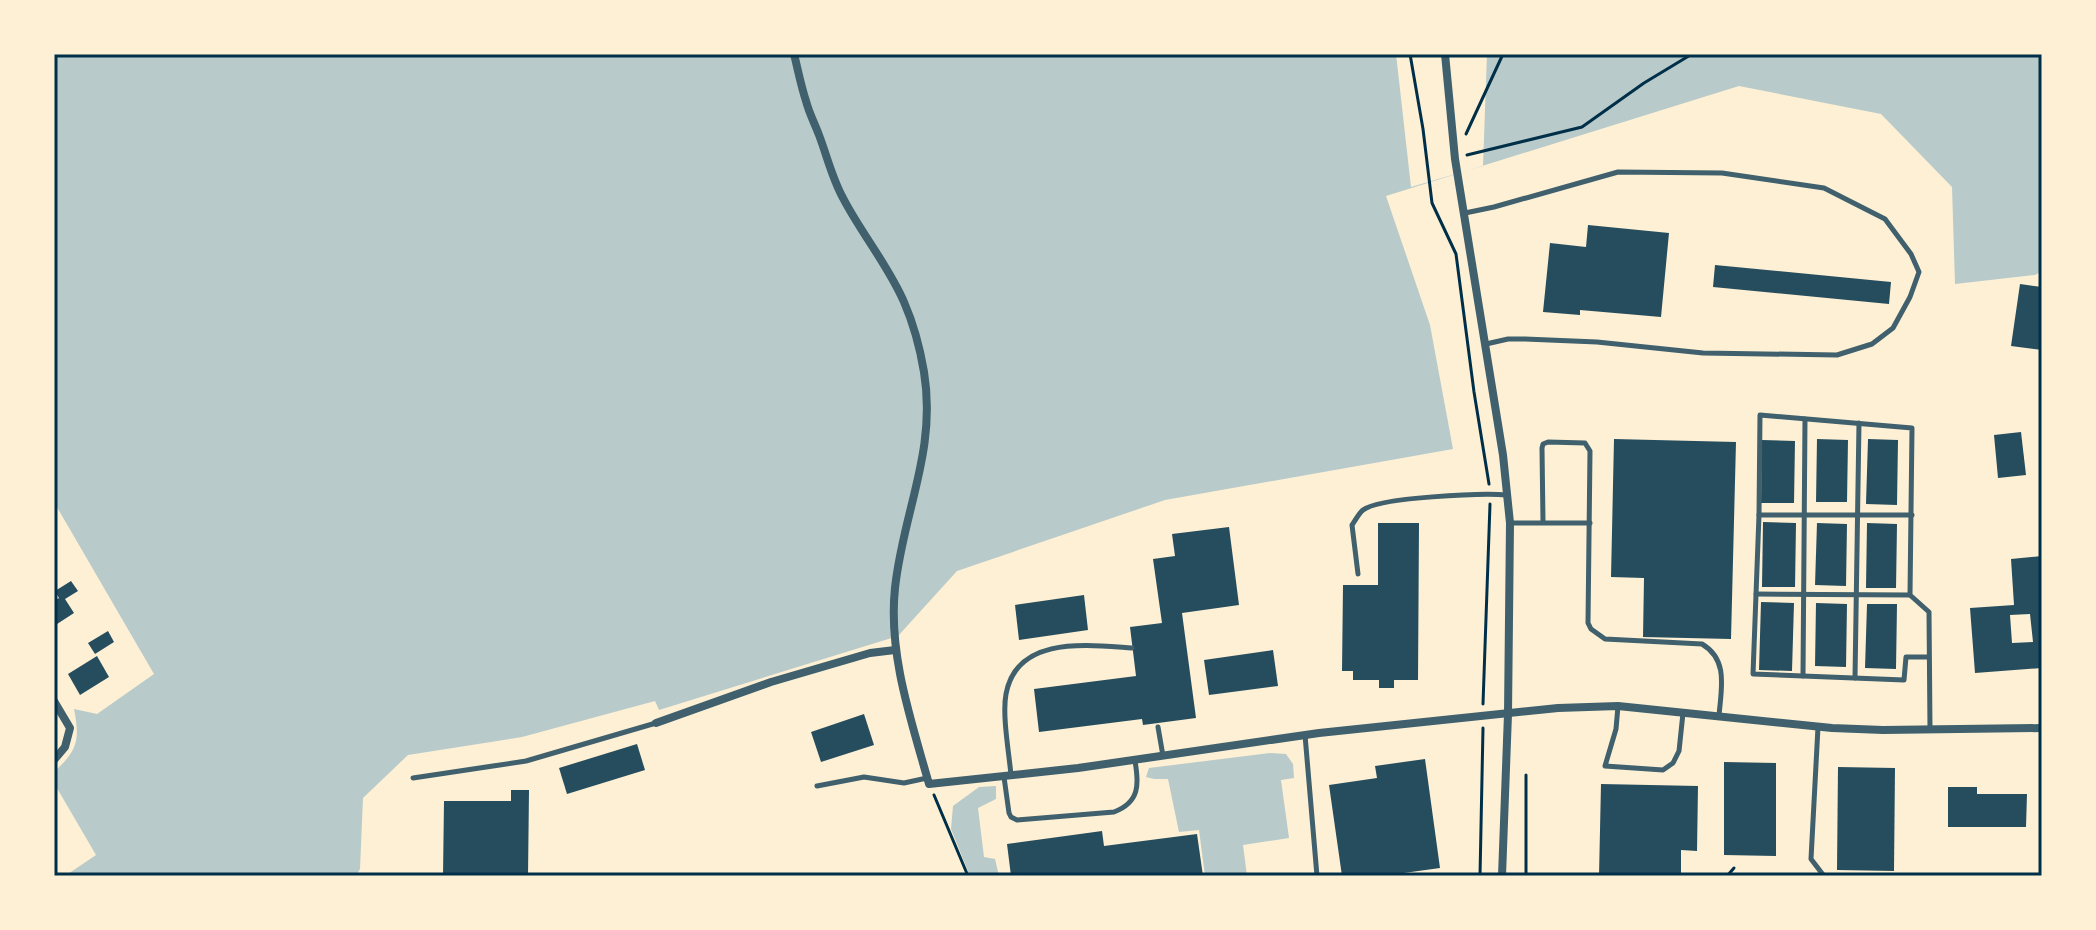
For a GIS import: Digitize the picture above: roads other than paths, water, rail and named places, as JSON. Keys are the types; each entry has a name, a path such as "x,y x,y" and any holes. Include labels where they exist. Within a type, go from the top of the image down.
{"street":[{"path":"794,54 807,104 832,172 842,196 903,301 915,331 924,371 927,427 898,566 893,621 895,650 928,781 1008,777 1305,735 1558,708 1618,706 1883,730 2042,728"},
{"path":"1445,54 1455,159 1508,495 1505,876"},
{"path":"656,723 771,682 870,653 895,650"},
{"path":"54,701 69,727 65,747 54,760"}],"lane":[{"path":"1464,213 1618,172 1722,173 1824,188 1885,219 1911,254 1919,272 1893,328 1872,344 1837,355 1703,353 1597,342 1525,339 1508,339 1484,345"},
{"path":"1910,595 1912,428 1760,415 1753,674 1904,680 1906,657 1928,657"},
{"path":"1803,676 1805,419"},
{"path":"1855,678 1859,423"},
{"path":"1543,522 1543,444 1585,443 1590,451 1588,623 1605,639 1702,644 1710,649 1722,666 1719,716"},
{"path":"1358,574 1352,525 1363,509 1395,500 1490,493 1508,495"},
{"path":"1759,515 1912,515"},
{"path":"1510,523 1590,523"},
{"path":"1756,594 1910,595 1929,612 1930,730"},
{"path":"1132,648 1095,645 1052,647 1036,654 1014,672 1006,695 1009,813 1017,820 1123,809 1134,796 1138,780 1134,760"},
{"path":"1618,706 1616,729 1605,766 1663,770 1673,763 1679,751 1683,712"},
{"path":"413,778 526,761 656,723"},
{"path":"1818,726 1811,859 1824,876"},
{"path":"1158,727 1163,756"},
{"path":"1305,735 1317,876"},
{"path":"817,786 864,777 904,783 928,781"}]}
